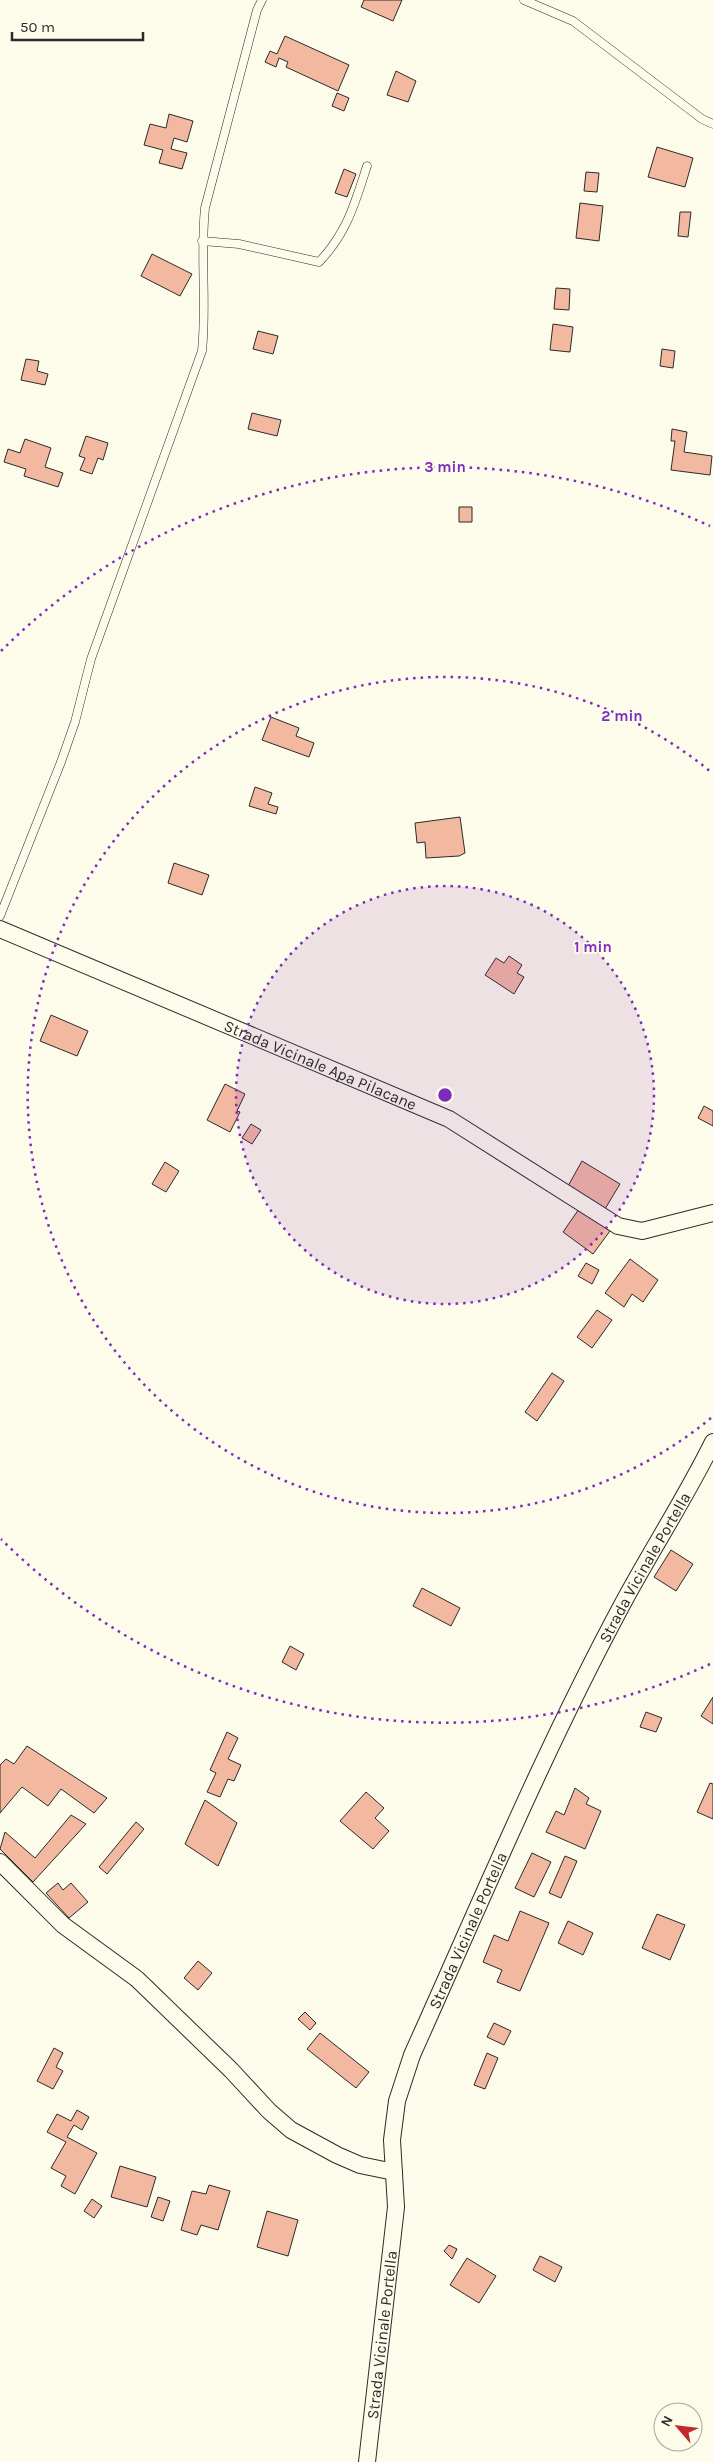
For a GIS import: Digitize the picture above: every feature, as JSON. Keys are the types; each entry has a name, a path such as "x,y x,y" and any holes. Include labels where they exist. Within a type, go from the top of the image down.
{"street":[{"name":"Strada Vicinale Apa Pilacane","path":"0,930 449,1119 618,1226 642,1230 713,1213"},
{"name":"Strada Vicinale Portella","path":"367,2462 396,2207 392,2140 397,2101 412,2055 545,1758 623,1603 692,1485 713,1442"},
{"path":"0,1862 63,1925 137,1979 231,2070 269,2111 291,2130 337,2156 394,2172"}],"lane":[{"path":"0,916 61,762 75,722 91,659 202,351 204,330 202,241 205,208 257,10 262,0"},
{"path":"524,0 573,22 702,120 713,124"},
{"path":"202,241 239,244 319,262 332,248 350,219 367,166"}],"building":[{"path":"364,0 402,0 393,21 361,7"},
{"path":"285,36 349,65 338,91 286,67 288,62 279,58 276,67 265,62 270,51 277,54"},
{"path":"396,71 416,81 408,102 387,95"},
{"path":"337,93 349,98 344,111 332,106"},
{"path":"169,114 193,121 187,142 174,138 171,149 187,153 182,169 159,163 163,150 144,145 150,124 166,128"},
{"path":"657,147 693,158 685,187 648,177"},
{"path":"344,169 356,174 347,197 335,193"},
{"path":"586,172 599,173 597,192 584,191"},
{"path":"580,203 603,206 599,241 576,238"},
{"path":"680,212 691,212 688,237 678,236"},
{"path":"152,254 192,274 180,296 141,276"},
{"path":"556,288 570,289 569,310 554,309"},
{"path":"553,324 573,327 570,352 550,350"},
{"path":"258,331 278,336 273,354 253,349"},
{"path":"662,349 675,351 673,368 660,366"},
{"path":"26,359 39,361 37,371 48,374 45,385 21,380"},
{"path":"252,413 281,420 277,436 248,429"},
{"path":"672,429 687,432 684,452 712,456 710,475 671,470 675,441 671,441"},
{"path":"86,436 108,443 103,460 98,458 92,474 80,470 85,458 79,456"},
{"path":"25,439 51,448 45,467 63,473 58,487 24,476 26,469 4,462 8,449 20,453"},
{"path":"459,507 472,507 472,522 459,522"},
{"path":"271,717 299,728 296,736 314,743 309,757 262,740"},
{"path":"255,787 272,793 268,804 278,807 276,814 249,806"},
{"path":"460,817 465,853 459,856 426,858 425,842 417,843 415,823"},
{"path":"174,863 209,875 202,895 168,883"},
{"path":"509,956 522,965 517,973 524,977 514,994 485,975 496,958 504,963"},
{"path":"51,1015 88,1031 77,1056 40,1041"},
{"path":"225,1084 245,1094 237,1111 240,1112 230,1132 207,1120"},
{"path":"704,1106 713,1111 713,1126 698,1118"},
{"path":"251,1124 261,1130 252,1144 242,1138"},
{"path":"582,1161 620,1184 605,1209 568,1186"},
{"path":"165,1162 179,1171 166,1192 152,1184"},
{"path":"579,1209 610,1231 593,1254 563,1232"},
{"path":"630,1259 658,1280 643,1302 632,1294 624,1307 605,1293"},
{"path":"586,1263 599,1270 592,1284 578,1276"},
{"path":"597,1310 612,1320 592,1348 577,1337"},
{"path":"552,1373 564,1381 537,1421 525,1412"},
{"path":"671,1550 693,1564 676,1591 654,1577"},
{"path":"422,1588 460,1608 451,1626 413,1606"},
{"path":"290,1646 304,1654 296,1670 282,1662"},
{"path":"713,1697 713,1724 701,1716"},
{"path":"646,1712 662,1718 656,1732 640,1727"},
{"path":"227,1732 238,1738 228,1759 241,1765 234,1781 228,1779 220,1797 207,1792 216,1773 210,1770"},
{"path":"27,1746 107,1798 94,1813 61,1789 48,1806 22,1787 0,1813 0,1765 6,1759 14,1764"},
{"path":"710,1783 713,1784 713,1819 697,1812"},
{"path":"575,1788 589,1798 586,1804 601,1811 585,1849 546,1832 556,1811 564,1815"},
{"path":"366,1792 384,1808 375,1818 389,1831 373,1849 340,1821"},
{"path":"205,1800 237,1823 218,1866 185,1844"},
{"path":"71,1815 86,1824 33,1882 0,1849 5,1832 35,1858"},
{"path":"136,1822 144,1829 107,1874 99,1867"},
{"path":"532,1853 551,1862 534,1897 515,1888"},
{"path":"565,1856 577,1861 561,1898 549,1893"},
{"path":"58,1883 63,1890 71,1883 88,1902 69,1918 46,1893"},
{"path":"520,1911 549,1923 520,1991 497,1982 502,1970 483,1962 494,1935 508,1941"},
{"path":"657,1914 685,1925 670,1960 642,1948"},
{"path":"568,1921 593,1933 583,1955 558,1943"},
{"path":"198,1961 212,1973 198,1990 184,1978"},
{"path":"305,2012 316,2023 310,2030 298,2019"},
{"path":"494,2023 511,2031 504,2045 487,2037"},
{"path":"320,2033 369,2072 356,2088 307,2049"},
{"path":"54,2048 63,2053 56,2067 63,2071 53,2089 37,2081"},
{"path":"487,2053 498,2058 485,2089 474,2085"},
{"path":"77,2110 89,2117 82,2130 74,2125 67,2137 97,2153 75,2194 61,2186 66,2176 51,2168 66,2142 47,2132 57,2114 71,2121"},
{"path":"120,2166 156,2177 147,2207 111,2197"},
{"path":"209,2185 230,2191 218,2230 201,2225 197,2235 181,2230 192,2191 206,2194"},
{"path":"158,2197 170,2201 163,2221 151,2217"},
{"path":"92,2199 102,2206 94,2218 84,2211"},
{"path":"267,2211 298,2220 288,2256 257,2247"},
{"path":"449,2245 457,2249 452,2259 444,2251"},
{"path":"540,2256 562,2267 555,2282 533,2270"},
{"path":"467,2258 496,2276 479,2303 450,2285"}]}
